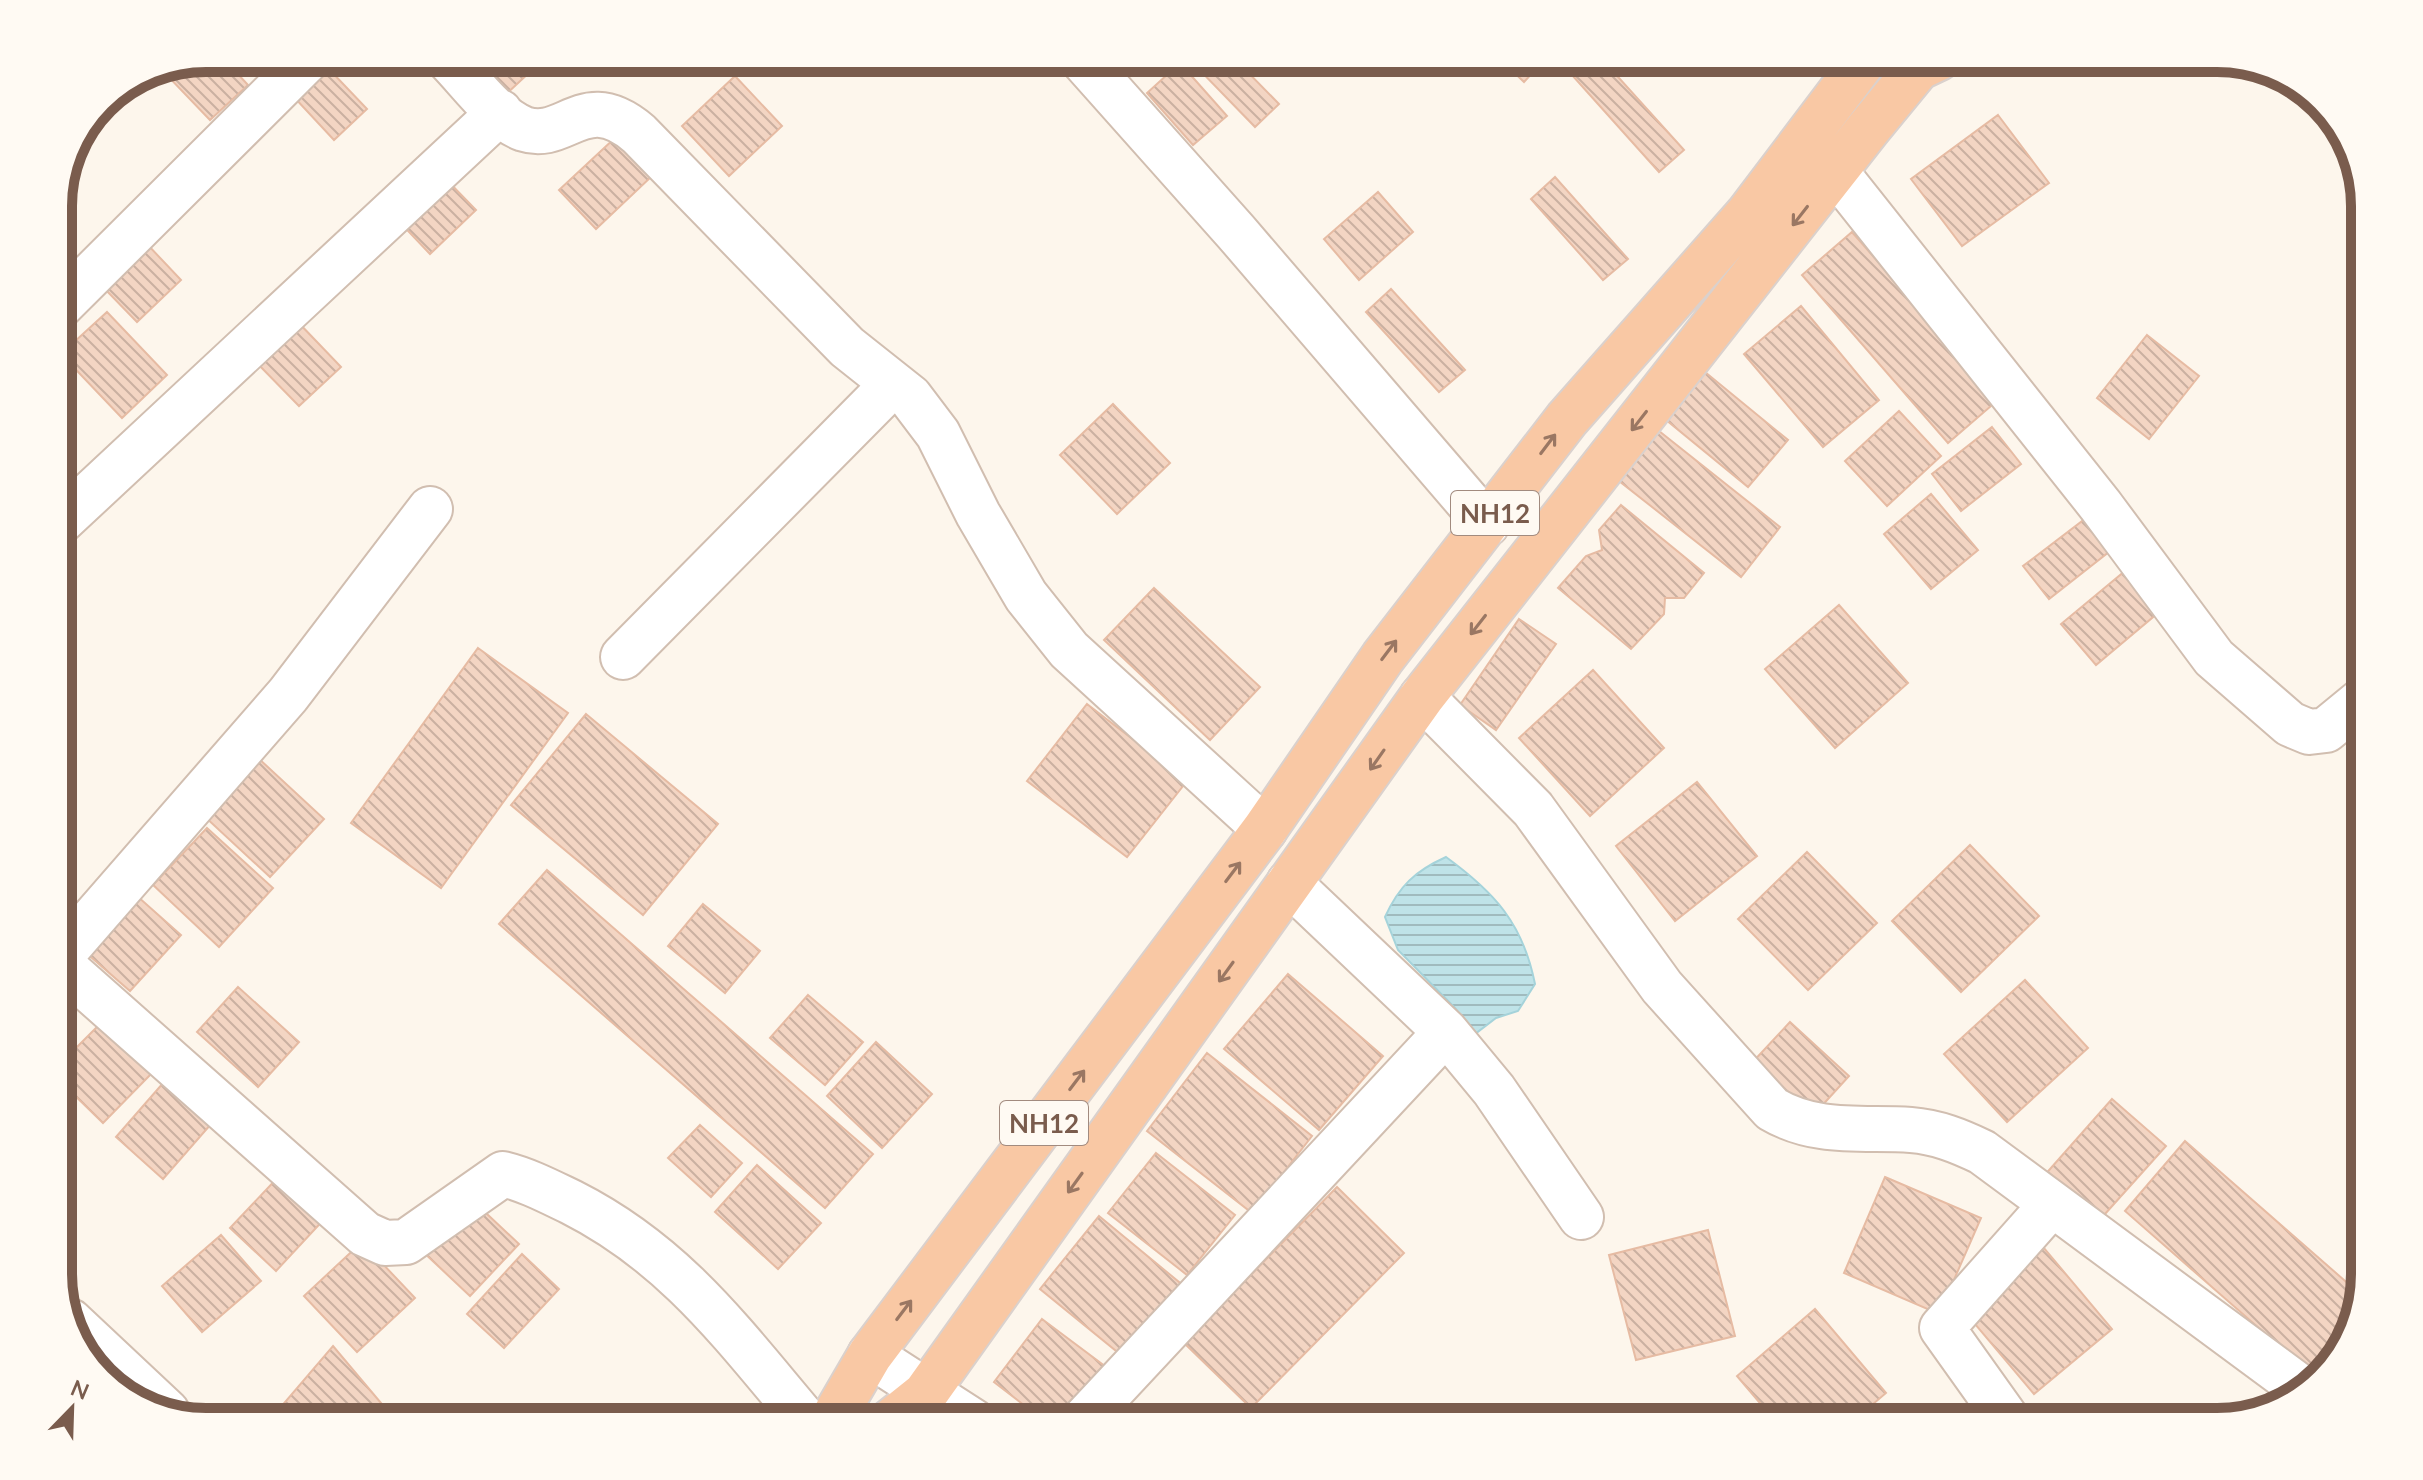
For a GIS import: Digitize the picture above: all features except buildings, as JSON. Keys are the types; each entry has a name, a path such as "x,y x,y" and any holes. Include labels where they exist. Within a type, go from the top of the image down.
{"highway":[{"name":"NH12","path":"839,1408 870,1355 1265,829 1383,657 1567,419 1748,214 1848,72"},
{"path":"908,1408 925,1394 1422,697 1880,114 1920,72"}],"street":[{"path":"72,294 295,72"},
{"path":"461,72 500,112 524,128 540,131 589,113 601,114 629,126 847,347 910,397 938,434 978,514 1026,596 1069,650 1265,829"},
{"path":"1093,72 1236,232 1487,524"},
{"path":"1857,72 1880,114"},
{"path":"72,511 500,112"},
{"path":"1835,171 2091,494 2214,658 2290,724 2309,732 2326,730 2351,709"},
{"path":"623,657 893,384"},
{"path":"72,945 288,695 430,509"},
{"path":"1422,697 1533,809 1662,987 1772,1109 1794,1122 1813,1127 1914,1130 1951,1138 1982,1152 2295,1383"},
{"path":"1289,883 1446,1032 1494,1090 1581,1217"},
{"path":"72,973 365,1234 385,1243 406,1242 503,1174 524,1179 595,1215 654,1254 694,1289 795,1408"},
{"path":"1095,1408 1446,1032"},
{"path":"1999,1408 1942,1328 2052,1204"},
{"path":"90,1339 150,1396"},
{"path":"870,1355 950,1408"}],"water":[{"path":"1446,857 1492,896 1504,911 1523,943 1535,984 1518,1011 1496,1018 1475,1034 1455,1008 1398,950 1385,917 1409,881"}]}
